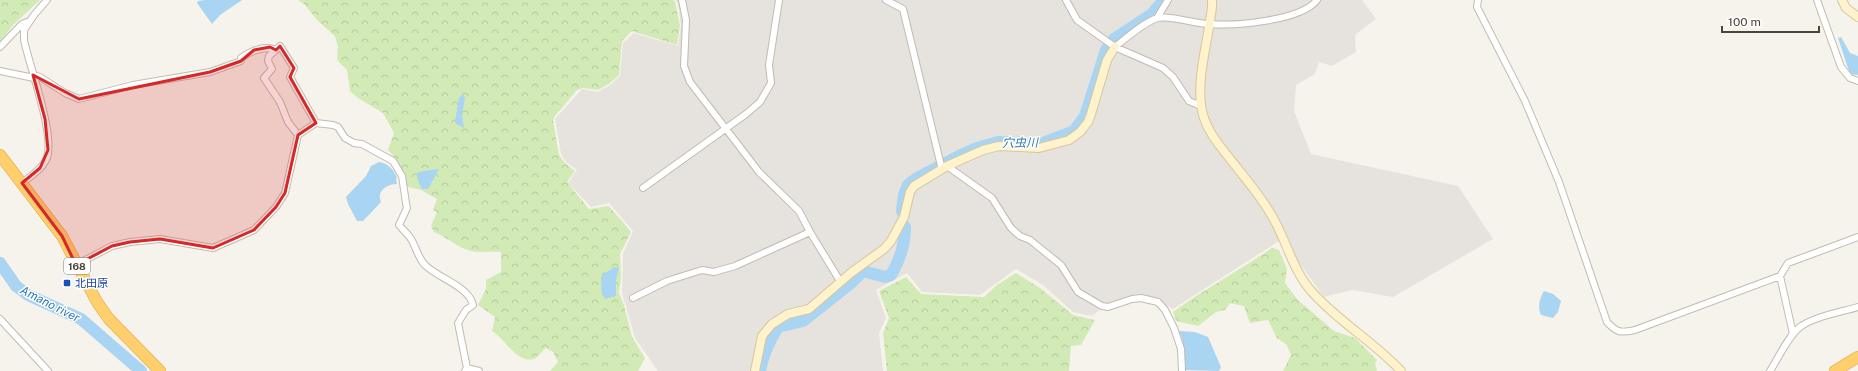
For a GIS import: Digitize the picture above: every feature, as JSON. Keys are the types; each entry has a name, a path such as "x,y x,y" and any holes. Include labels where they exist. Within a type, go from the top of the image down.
{"highway":[{"name":"168","path":"0,155 62,236 76,265 97,302 109,319 160,371"},
{"path":"1835,371 1858,357"}],"street":[{"path":"22,183 40,168 47,159 49,142 45,119 24,40 24,30 47,0"},
{"path":"682,0 686,20 684,66 690,82 759,172 799,211 840,282"},
{"path":"643,188 746,114 760,102 771,83 768,66 779,0"},
{"path":"886,0 903,9 945,168 992,198 1011,228 1020,236 1030,240 1061,265 1078,292 1102,306 1108,307 1132,298 1141,298 1158,302 1166,310 1174,328 1181,349 1182,371"},
{"path":"1066,0 1077,20 1115,47 1163,68 1173,77 1189,101 1201,106"},
{"path":"755,371 762,336 772,324 788,314 809,309 840,282 884,249 891,241 904,217 910,192 914,186 945,168 983,150 999,146 1039,148 1074,137 1080,132 1088,122 1107,60 1115,47 1127,36 1157,18 1168,0"},
{"path":"1212,0 1202,77 1201,106 1205,120 1219,147 1238,168 1269,211 1282,236 1288,253 1304,283 1328,309 1382,353 1401,371"},
{"path":"1157,18 1210,24 1262,22 1302,12 1311,7 1317,0"},
{"path":"1478,0 1477,7 1525,101 1559,182 1607,322 1613,328 1622,332 1635,330 1780,276 1788,263 1858,237"},
{"path":"1817,0 1841,67 1850,78 1858,81"},
{"path":"1842,0 1846,8 1858,17"},
{"path":"0,47 18,28 30,21"},
{"path":"298,135 288,122 280,102 264,78 272,69 268,61 269,56 280,46 294,68 290,77 316,123"},
{"path":"0,71 40,77 65,93 79,99 133,85 210,72 233,65 254,50 270,48 276,50"},
{"path":"76,265 112,246 130,242 160,239 213,248 254,230 276,207 285,193 298,135 316,123 333,125 338,127 345,138 354,143 362,144 392,161 402,176 407,208 399,225 410,239 425,264 449,282 463,289 472,301 473,305 466,310 458,323 466,369 479,371"},
{"path":"633,298 666,281 702,270 714,272 735,266 810,232"},
{"path":"1780,276 1793,334"},
{"path":"1770,371 1793,334 1800,327 1819,318 1858,307"},
{"path":"0,319 48,371"}],"highlighted area":[{"path":"280,46 294,68 290,77 316,123 298,135 285,193 276,207 254,230 213,248 160,239 130,242 112,246 76,265 62,236 22,183 40,168 48,150 45,119 33,75 79,99 210,72 241,61 254,50 270,47 276,50"}],"shaded area":[{"path":"675,0 1362,0 1376,19 1355,35 1356,52 1332,66 1319,62 1315,74 1296,85 1294,111 1311,154 1458,186 1493,239 1393,297 1352,290 1324,297 1282,239 1173,309 1153,298 1137,296 1106,305 1092,316 1073,312 1043,285 1016,269 980,295 922,292 907,273 876,290 886,318 879,333 883,371 658,371 635,338 622,293 623,254 633,231 609,203 591,207 568,183 577,170 566,162 561,154 555,119 582,89 598,92 610,85 620,76 623,43 634,33 678,46 681,26 678,4"}],"green space":[{"path":"0,0 40,0 13,25 0,42"},
{"path":"298,0 673,0 675,2 680,26 677,45 632,31 622,41 619,75 609,84 598,90 583,88 577,90 553,120 559,155 565,163 575,171 567,182 589,209 609,206 631,232 620,254 621,277 619,293 624,305 632,337 645,358 638,371 550,371 558,362 553,352 546,348 534,359 528,360 512,350 492,331 495,317 478,305 486,289 486,280 501,272 501,252 471,251 434,232 431,226 437,212 433,210 437,199 421,190 408,187 401,167 388,150 394,133 383,113 358,98 350,91 347,70 337,60 338,47 335,36 318,21 304,4"},
{"path":"1272,248 1279,250 1287,269 1285,283 1297,299 1334,331 1355,338 1377,360 1375,363 1377,371 1283,371 1291,355 1287,345 1277,338 1268,320 1250,323 1244,306 1230,303 1225,310 1216,312 1198,326 1176,321 1173,312 1197,295"},
{"path":"1016,273 1040,288 1073,315 1095,320 1081,345 1071,346 1069,371 887,371 883,333 889,318 879,291 906,277 921,294 984,297 997,285"}],"water":[{"path":"242,0 220,15 212,24 197,3 198,1"},
{"path":"1841,37 1850,53 1858,56 1858,75 1850,74 1838,38"},
{"path":"463,94 465,98 462,115 464,128 455,123 459,98"},
{"path":"379,162 388,165 394,172 397,178 397,184 390,185 383,189 380,195 381,202 363,221 357,221 346,197 366,176 371,166"},
{"path":"439,169 428,189 422,189 418,181 417,173"},
{"path":"615,267 619,268 616,280 616,296 605,299 602,294 601,278 603,274"},
{"path":"1544,291 1553,294 1561,301 1558,312 1553,318 1541,315 1540,312 1539,308 1541,296"},
{"path":"1179,331 1195,332 1208,337 1221,367 1219,371 1185,370 1182,338"}],"waterway":[{"name":"穴虫川","path":"902,211 904,195 908,185 917,178 959,156 977,148 998,142 1040,144 1074,131 1085,116 1106,50 1114,39 1152,14 1164,0"},
{"name":"穴虫川","path":"760,371 767,348 778,327 803,321 852,282 863,271 885,277 891,275 901,252 905,227"},
{"name":"Amano river","path":"0,263 16,286 28,295 81,319 141,371"}],"place":[{"name":"北田原","path":"67,283"}]}
